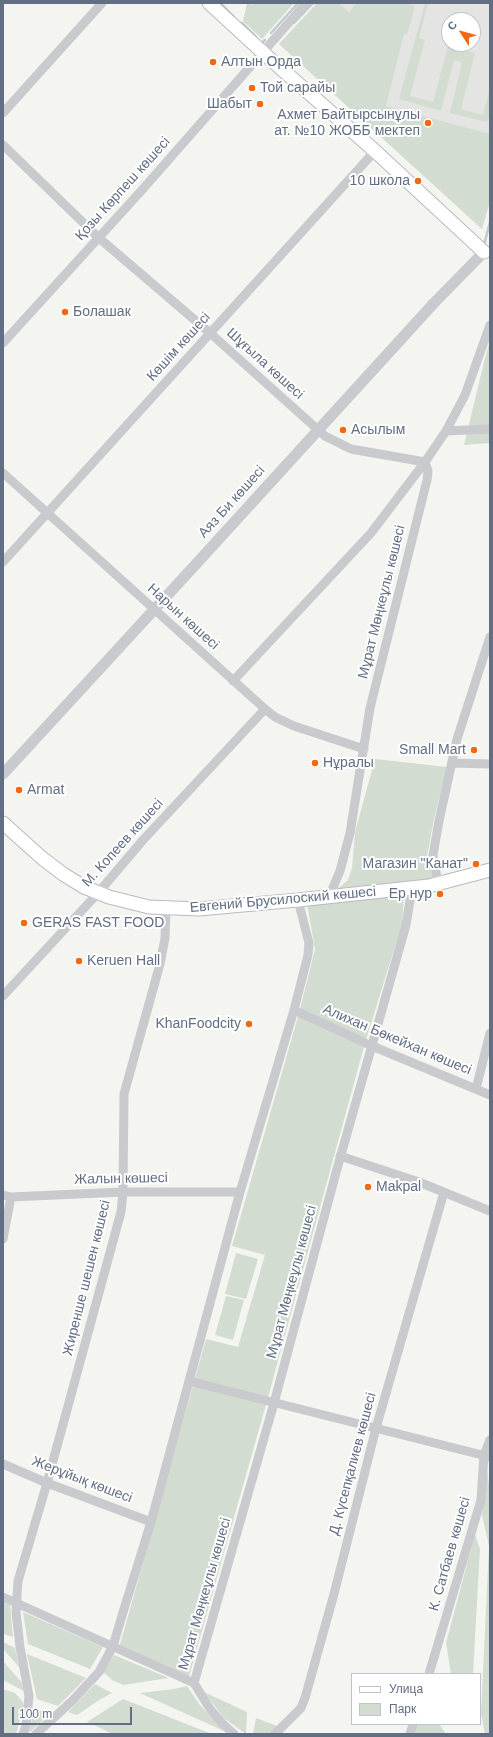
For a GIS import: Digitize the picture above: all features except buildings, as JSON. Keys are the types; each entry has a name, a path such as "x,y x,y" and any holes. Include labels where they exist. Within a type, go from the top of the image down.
{"main road":[{"path":"209,3 262,52 488,251"},
{"name":"Евгений Брусилоский көшесі","path":"3,823 42,858 63,874 98,893 129,902 166,908 226,908 412,888 438,884 490,870"}],"street":[{"path":"3,113 102,3"},
{"name":"Қозы Көрпеш көшесі","path":"3,343 99,238 306,3"},
{"name":"Шұғыла көшесі","path":"3,145 99,238 210,333 318,431 334,442 351,449 425,462"},
{"name":"Көшім көшесі","path":"3,562 375,151"},
{"name":"Аяз Би көшесі","path":"3,774 155,610 434,303 488,251"},
{"path":"233,681 371,533 425,462 446,431 465,395 490,325"},
{"path":"446,431 490,429"},
{"name":"Мұрат Мөңкеұлы көшесі","path":"329,897 340,871 350,833 370,708 427,480 428,471 425,462"},
{"name":"Нарын көшесі","path":"3,474 264,709 275,717 294,726 364,749"},
{"path":"438,884 433,856 439,821 457,739 490,637"},
{"name":"М. Копеев көшесі","path":"3,996 98,893 143,840 264,709"},
{"path":"452,763 490,764"},
{"name":"Мұрат Мөңкеұлы көшесі","path":"194,1683 274,1402 340,1156 406,926 412,888"},
{"path":"36,1734 86,1687 99,1672 113,1646 151,1522 240,1192 294,1010 309,949 298,900"},
{"name":"Жиренше шешен көшесі","path":"23,1734 26,1726 29,1696 20,1647 16,1603 18,1581 47,1483 121,1212 123,1192 124,1094 160,964 166,931 166,908"},
{"name":"Алихан Бөкейхан көшесі","path":"294,1010 372,1046 490,1095"},
{"path":"476,1089 490,1033"},
{"path":"340,1156 444,1192 490,1211"},
{"name":"Жалын көшесі","path":"7,1196 123,1192 240,1192"},
{"name":"Д. Күсепқалиев көшесі","path":"275,1734 301,1708 305,1698 334,1594 376,1428 444,1192"},
{"path":"3,1239 7,1196"},
{"path":"189,1381 487,1456"},
{"name":"К. Сатбаев көшесі","path":"429,1673 481,1500 490,1440"},
{"name":"Жерұйық көшесі","path":"3,1464 47,1483 151,1522"},
{"path":"3,1597 194,1683 210,1709 234,1734"}],"shaded area":[{"name":"Ахмет Байтырсынұлы ат. №10 ЖОББ мектеп","path":"317,3 490,3 490,201 482,229 279,44"}],"green space":[{"path":"247,3 252,5 255,3 294,3 262,39 243,21"},
{"name":"Ахмет Байтырсынұлы ат. №10 ЖОББ мектеп","path":"317,3 338,3 349,12 357,3 404,3 415,6 407,35 404,34 386,106 490,134 490,201 482,229 279,44"},
{"path":"425,3 428,3 419,38 425,40 410,96 433,102 446,52 471,52 475,53 461,109 483,115 490,88 490,115 487,122 450,113 462,63 454,60 441,111 399,99"},
{"path":"490,341 490,443 464,445 485,358"},
{"path":"375,759 447,767 434,819 427,856 433,879 336,890 348,880 352,868 355,832"},
{"path":"404,895 402,924 365,1043 267,1401 188,1680 119,1648 206,1339 238,1347 265,1255 232,1246 299,1013 315,949 307,904"},
{"path":"236,1253 258,1259 246,1299 225,1294"},
{"path":"226,1296 244,1300 233,1340 215,1335"},
{"path":"487,1469 490,1494 490,1734 485,1734 481,1714 489,1546 482,1515"},
{"path":"475,1534 480,1549 473,1673 451,1673 446,1643"},
{"path":"3,1602 10,1605 13,1637 3,1634"},
{"path":"23,1612 103,1647 90,1669 28,1644"},
{"path":"3,1642 15,1648 19,1667 3,1649"},
{"path":"27,1654 86,1678 58,1706 37,1699"},
{"path":"114,1655 169,1678 123,1685 112,1680 103,1672"},
{"path":"3,1661 22,1683 24,1691 3,1680"},
{"path":"95,1684 112,1693 77,1715 68,1712"},
{"path":"187,1686 199,1704 224,1731 140,1693"},
{"path":"3,1689 15,1693 22,1701 24,1707 16,1734 3,1734"},
{"path":"204,1692 247,1712 246,1734 224,1718"},
{"path":"123,1699 212,1734 113,1734 87,1722"},
{"path":"34,1709 50,1714 29,1733"},
{"path":"256,1718 277,1726 269,1734 253,1734"},
{"path":"417,1725 440,1725 446,1734 414,1734"}],"waterway":[{"path":"220,3 234,17"},
{"path":"271,33 298,3"},
{"path":"294,23 313,3"},
{"path":"242,23 256,37"},
{"path":"259,41 262,43 265,40"},
{"path":"484,245 490,222"}],"place":[{"name":"Алтын Орда","path":"213,62"},
{"name":"Той сарайы","path":"252,88"},
{"name":"Шабыт","path":"260,104"},
{"name":"Ахмет Байтырсынұлы ат. №10 ЖОББ мектеп","path":"428,123"},
{"name":"10 школа","path":"418,181"},
{"name":"Болашак","path":"65,312"},
{"name":"Асылым","path":"343,430"},
{"name":"Small Mart","path":"474,750"},
{"name":"Нұралы","path":"315,763"},
{"name":"Armat","path":"19,790"},
{"name":"Магазин \"Канат\"","path":"476,864"},
{"name":"Ер нур","path":"440,894"},
{"name":"GERAS FAST FOOD","path":"24,923"},
{"name":"Keruen Hall","path":"79,961"},
{"name":"KhanFoodcity","path":"249,1024"},
{"name":"Makpal","path":"368,1187"}]}
